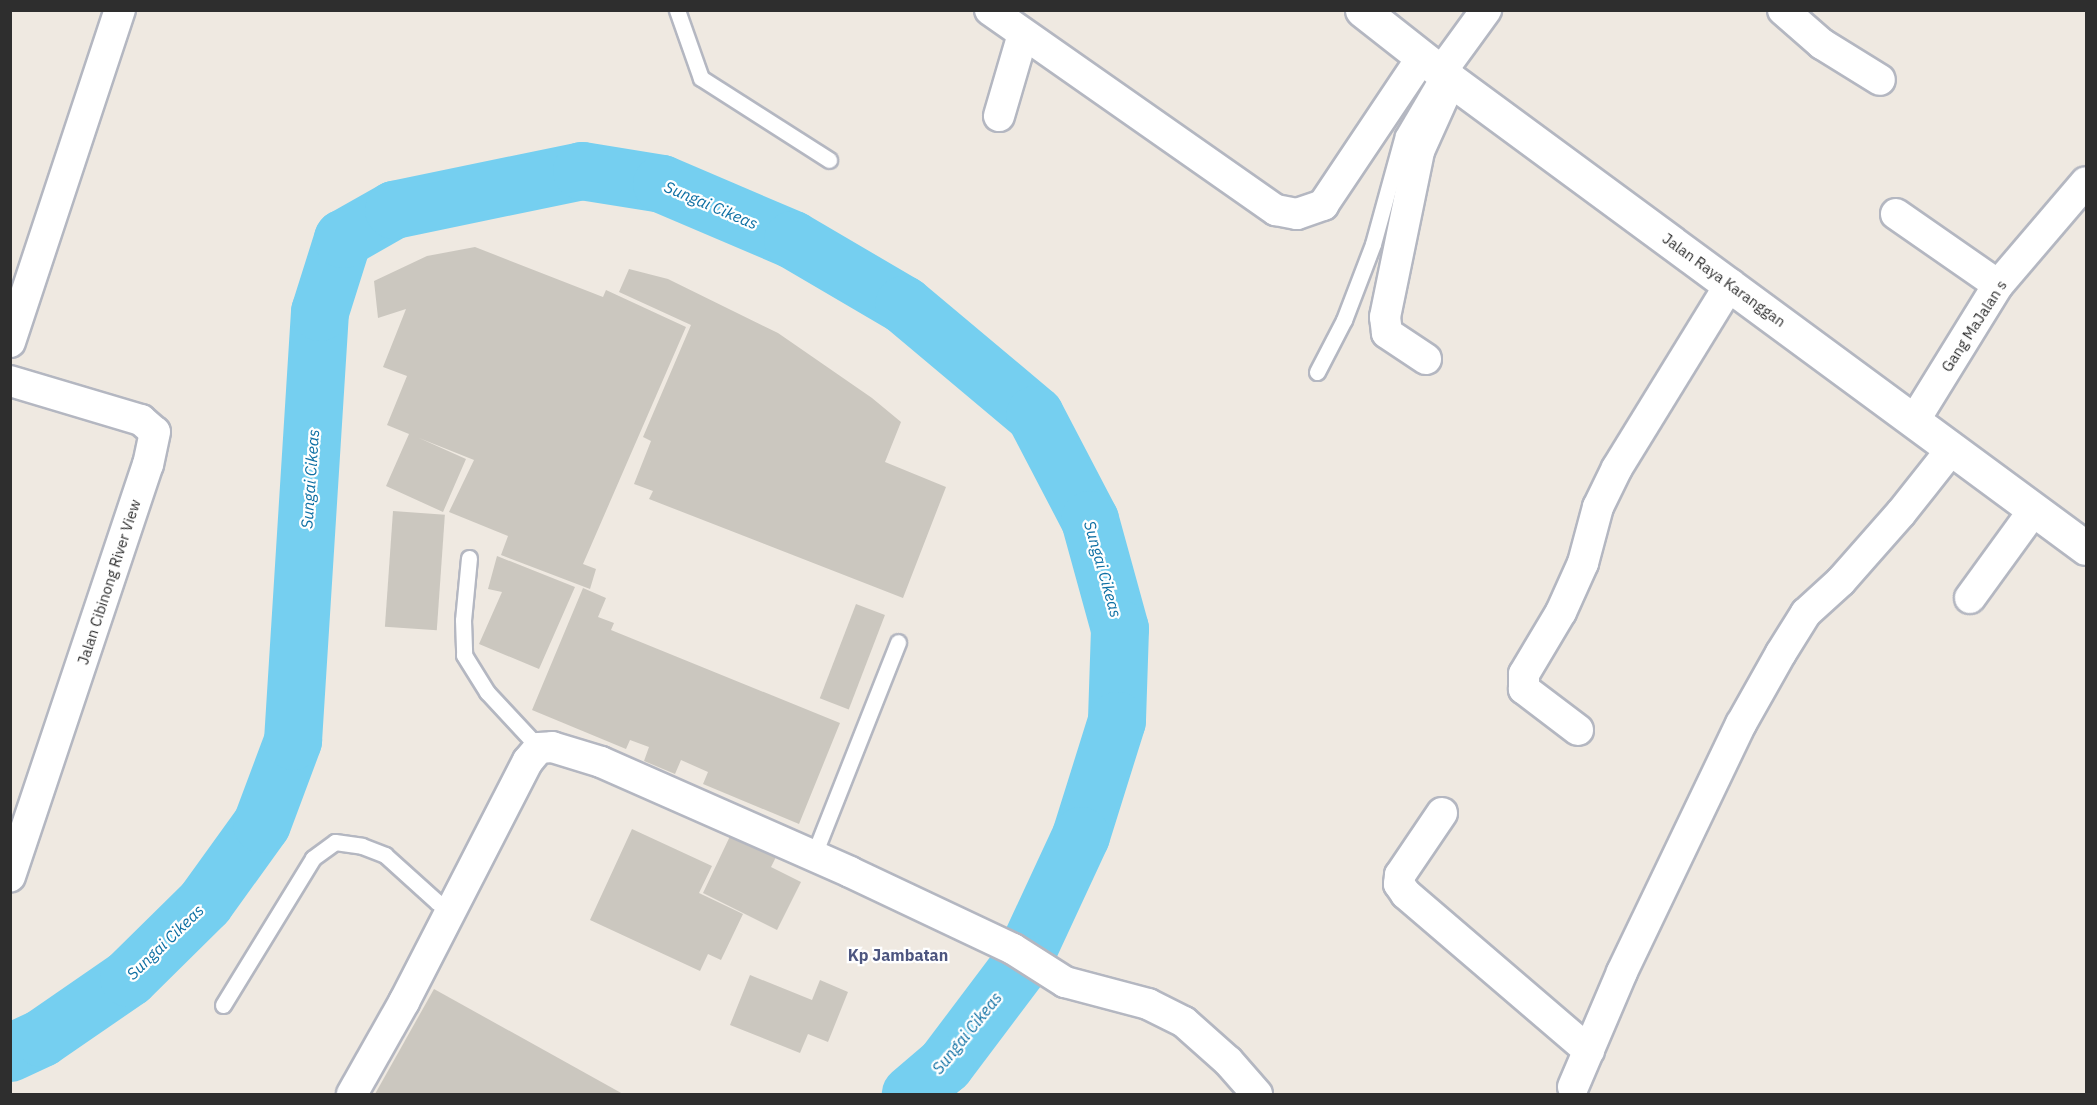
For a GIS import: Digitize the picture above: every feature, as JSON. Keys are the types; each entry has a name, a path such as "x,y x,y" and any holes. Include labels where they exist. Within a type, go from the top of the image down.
{"street":[{"path":"10,342 120,10"},
{"path":"990,10 1276,210 1297,214 1323,205 1486,10"},
{"name":"Jalan Raya Karanggan","path":"1362,10 1438,70 2086,548"},
{"path":"1783,10 1822,44 1880,80"},
{"path":"999,116 1023,34"},
{"path":"1425,359 1387,333 1385,318 1438,70"},
{"name":"Gang MaJalan s","path":"1914,421 1998,285 2086,182"},
{"path":"1896,214 1998,285"},
{"path":"1578,730 1524,689 1524,674 1566,602 1583,562 1598,507 1617,468 1730,284"},
{"name":"Jalan Cibinong River View","path":"10,381 141,420 155,432 148,464 10,878"},
{"path":"1573,1087 1622,972 1741,724 1781,652 1806,614 1841,580 1951,450"},
{"path":"1970,598 2034,510"},
{"path":"352,1095 528,761 539,748 552,747 601,762 930,910 1013,950 1065,982 1148,1004 1184,1022 1228,1061 1257,1095"},
{"path":"1442,813 1400,875 1399,884 1406,894 1589,1052"}],"lane":[{"path":"677,10 701,78 829,160"},
{"path":"1317,372 1344,320 1373,244 1403,135 1438,70"},
{"path":"469,558 463,620 464,655 487,692 539,748"},
{"path":"813,857 898,642"},
{"path":"223,1005 313,858 335,842 362,846 385,855 437,902 452,908"}],"building":[{"path":"475,247 603,297 606,290 686,327 583,564 596,569 590,589 501,555 508,536 449,512 474,460 419,438 466,459 443,512 386,486 409,434 387,425 407,376 383,367 406,309 378,318 374,281 427,256"},
{"path":"629,269 668,279 778,333 872,398 901,422 885,462 946,487 903,598 649,499 653,491 634,484 651,441 643,437 691,325 619,292"},
{"path":"393,511 445,515 437,630 385,627"},
{"path":"497,556 575,587 539,669 479,644 502,592 488,589"},
{"path":"583,588 606,598 598,617 614,623 611,630 840,723 799,824 703,784 708,772 681,760 675,774 644,761 649,747 630,740 626,749 532,710"},
{"path":"856,604 885,615 849,709 820,698"},
{"path":"632,829 712,866 699,893 743,914 721,960 708,954 700,971 590,920"},
{"path":"732,832 777,855 771,867 801,882 777,930 703,893"},
{"path":"750,975 812,1000 820,980 848,992 828,1042 808,1034 800,1053 730,1025"},
{"path":"434,989 623,1094 375,1094"}],"waterway":[{"name":"Sungai Cikeas","path":"10,1053 42,1038 129,978 205,903 262,824 293,741 320,312 343,239 394,210 582,171 662,184 793,240 904,305 1035,415 1090,520 1120,629 1117,721 1081,836 1022,963 945,1065 911,1094"}],"district":[{"name":"Kp Jambatan","path":"898,955"}]}
